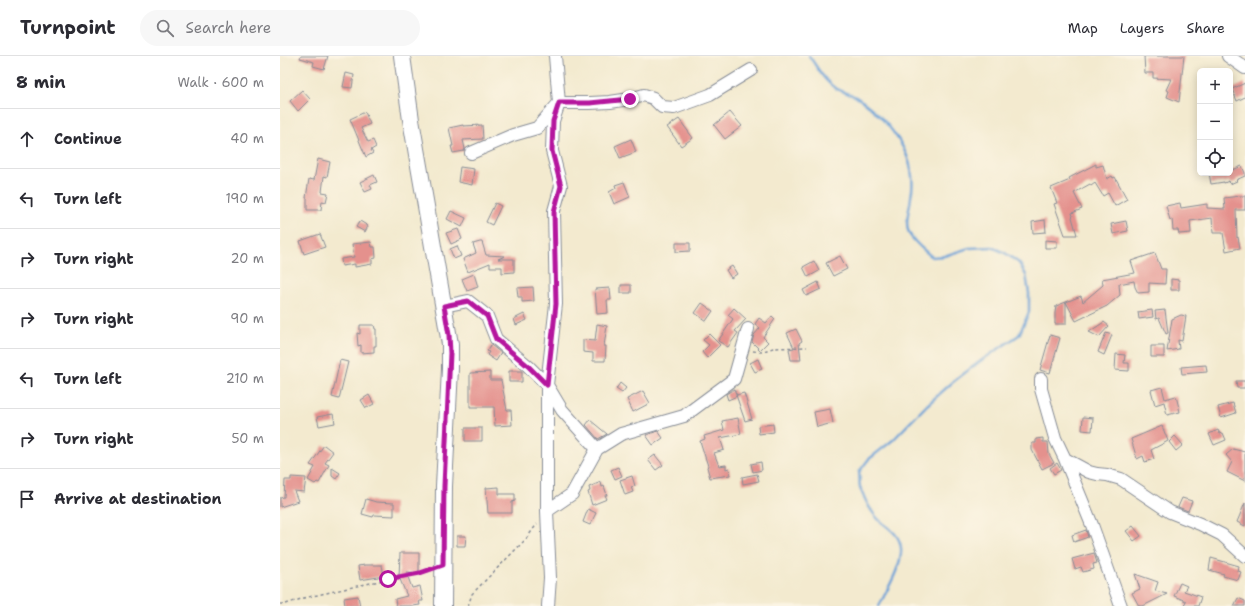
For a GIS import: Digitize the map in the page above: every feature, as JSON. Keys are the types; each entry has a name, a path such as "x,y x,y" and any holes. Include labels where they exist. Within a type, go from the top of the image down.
{"main road":[{"path":"402,56 411,120 449,335 450,353 444,486 443,606"}],"street":[{"path":"548,606 550,578 547,511 547,385 556,304 554,212 561,186 552,151 553,121 559,103 555,56"},
{"path":"1228,56 1245,68"},
{"path":"471,154 513,135 537,128 559,103 610,102 644,95 653,98 662,107 674,108 710,94 751,70"},
{"path":"444,306 468,301 487,316 496,339 528,366 547,385 562,410 596,449"},
{"path":"547,511 572,494 596,449 621,434 684,416 734,379 748,329"},
{"path":"1041,379 1041,390 1055,438 1092,525 1121,606"},
{"path":"1065,459 1089,472 1107,474 1121,479 1170,512 1222,535 1245,556"}],"path":[{"path":"743,350 761,352 773,348 807,346"},
{"path":"468,606 472,594 526,539 547,511"},
{"path":"280,604 286,605 304,598 420,573 443,565"}],"building":[{"path":"301,56 328,56 324,69 313,66 314,62 300,58"},
{"path":"1144,56 1184,56 1179,102 1167,97 1169,91 1166,90 1171,79 1153,78 1153,73 1145,73"},
{"path":"346,73 354,75 352,88 343,87"},
{"path":"1245,83 1245,97 1237,101 1233,89"},
{"path":"302,90 310,99 298,111 290,101"},
{"path":"365,112 370,124 361,128 368,142 373,140 376,147 371,150 373,153 366,157 350,119"},
{"path":"730,112 742,126 725,139 714,125"},
{"path":"679,119 693,138 681,146 667,127"},
{"path":"463,125 482,125 483,139 463,140 464,151 453,153 449,128"},
{"path":"631,139 636,152 620,158 615,146"},
{"path":"318,159 330,162 327,177 324,176 322,192 328,193 326,202 322,201 321,210 307,210 306,198 309,179 314,180"},
{"path":"1096,164 1096,167 1103,165 1107,179 1112,176 1113,178 1115,177 1127,199 1115,206 1108,193 1103,196 1095,183 1091,186 1090,184 1074,193 1082,209 1072,213 1077,235 1065,235 1054,204 1057,203 1051,188 1070,180 1069,178"},
{"path":"1242,166 1245,176 1230,184 1229,181 1211,184 1210,176 1233,176 1233,170"},
{"path":"460,167 474,169 472,185 458,182"},
{"path":"374,175 377,182 370,185 372,189 365,192 360,182"},
{"path":"624,182 630,197 614,204 609,192 616,188 615,185"},
{"path":"1245,196 1245,210 1236,210 1237,238 1238,237 1240,248 1226,251 1223,233 1213,233 1212,218 1190,221 1191,233 1179,234 1178,230 1173,230 1172,219 1170,220 1166,206 1180,203 1181,208 1207,204 1207,208 1225,209 1224,198"},
{"path":"495,203 501,206 492,225 486,222"},
{"path":"451,211 466,218 462,227 447,219"},
{"path":"1045,220 1046,232 1033,233 1032,222"},
{"path":"360,221 368,226 365,232 356,227"},
{"path":"1126,221 1128,231 1113,234 1111,224"},
{"path":"458,229 462,239 451,244 446,233"},
{"path":"320,234 325,247 304,254 300,241"},
{"path":"1045,240 1057,241 1057,248 1045,248"},
{"path":"371,242 372,247 375,247 376,258 372,259 372,264 355,267 355,264 342,266 341,259 354,257 352,244"},
{"path":"482,242 486,255 505,256 498,259 514,259 514,272 502,273 502,267 490,267 490,263 468,272 463,259 476,253 473,244"},
{"path":"676,243 690,243 690,251 676,252"},
{"path":"457,246 461,256 454,259 450,249"},
{"path":"1155,253 1161,269 1166,269 1165,284 1149,283 1149,292 1138,293 1134,281 1119,284 1120,295 1107,306 1076,321 1066,302 1081,296 1083,302 1103,285 1102,279 1135,273 1131,261"},
{"path":"840,256 847,269 833,276 826,263"},
{"path":"814,261 819,271 808,277 803,267"},
{"path":"732,266 737,274 731,278 726,270"},
{"path":"474,274 478,287 467,291 462,279"},
{"path":"1171,279 1179,280 1179,290 1171,290"},
{"path":"818,282 821,289 806,296 803,290"},
{"path":"621,285 631,285 631,293 621,293"},
{"path":"533,287 534,301 522,302 522,297 518,297 517,288"},
{"path":"610,288 611,300 607,300 608,313 597,314 595,289"},
{"path":"1066,302 1066,324 1055,324 1056,306"},
{"path":"702,303 713,311 706,321 695,313"},
{"path":"734,308 746,319 735,331 738,333 728,347 718,341 733,319 728,315"},
{"path":"1152,310 1153,317 1139,319 1138,312"},
{"path":"1165,310 1168,333 1166,334 1159,318 1156,319 1155,311"},
{"path":"524,314 527,320 516,325 514,319"},
{"path":"1181,315 1186,316 1182,341 1178,340 1179,349 1167,351 1172,319"},
{"path":"772,316 775,319 763,337 768,342 760,350 752,342 754,335 760,328 755,324 759,318 766,323"},
{"path":"1104,322 1109,326 1099,337 1089,332"},
{"path":"597,324 607,326 604,346 606,346 605,361 593,361 593,353 583,352 583,340 595,341"},
{"path":"360,325 374,325 376,329 376,346 374,346 374,352 361,353 361,345 358,346 357,333 360,334"},
{"path":"796,329 802,341 799,343 801,360 791,360 789,349 794,348 787,333"},
{"path":"1106,333 1112,335 1104,355 1098,352"},
{"path":"709,334 720,345 707,358 702,352 709,345 703,340"},
{"path":"1050,335 1060,338 1050,373 1040,370"},
{"path":"491,345 501,353 496,361 487,355 489,352 487,351"},
{"path":"1151,346 1164,346 1164,357 1151,357"},
{"path":"1116,354 1125,355 1124,363 1129,363 1129,371 1115,370"},
{"path":"758,359 762,369 755,372 750,363"},
{"path":"340,360 348,362 339,399 332,397"},
{"path":"1206,365 1207,372 1182,374 1181,367"},
{"path":"509,371 522,371 522,382 509,382"},
{"path":"490,372 490,380 501,380 507,410 511,410 512,425 495,426 494,407 470,407 470,373"},
{"path":"1236,381 1245,381 1245,388 1237,388"},
{"path":"620,383 626,388 622,393 616,389"},
{"path":"1162,387 1165,399 1176,396 1180,412 1167,415 1164,402 1155,405 1151,390"},
{"path":"734,389 737,396 728,400 726,394"},
{"path":"643,391 650,403 633,412 627,399"},
{"path":"744,393 752,419 745,421 736,395"},
{"path":"369,395 374,404 366,408 361,400"},
{"path":"1233,403 1236,413 1221,418 1218,407"},
{"path":"830,409 833,423 817,427 814,412"},
{"path":"333,414 335,423 319,426 317,417"},
{"path":"1083,417 1093,418 1092,431 1082,430"},
{"path":"738,418 741,434 720,438 724,450 714,453 719,466 726,465 726,469 729,468 730,475 710,478 708,466 700,441 705,439 704,436 724,430 722,421"},
{"path":"590,420 607,434 598,439 586,425"},
{"path":"773,424 774,432 759,434 758,426"},
{"path":"1162,426 1168,441 1151,450 1154,459 1145,462 1143,456 1137,459 1131,439"},
{"path":"465,428 482,428 482,441 465,441"},
{"path":"1218,430 1220,434 1223,433 1226,440 1214,445 1209,434"},
{"path":"658,431 663,438 653,445 646,435"},
{"path":"1175,436 1183,445 1176,451 1169,442"},
{"path":"1043,438 1043,442 1048,442 1049,454 1054,463 1042,469 1032,450 1032,443 1036,443 1036,439"},
{"path":"324,445 333,452 325,463 329,465 319,483 317,482 315,484 308,480 315,467 310,465"},
{"path":"1233,449 1245,452 1245,481 1227,472 1232,462 1226,455"},
{"path":"655,455 663,465 656,470 648,460"},
{"path":"761,462 762,470 753,472 751,464"},
{"path":"1057,463 1061,470 1054,474 1050,468"},
{"path":"618,467 622,476 615,479 611,470"},
{"path":"332,468 340,473 336,479 332,476"},
{"path":"757,474 759,481 743,484 742,477"},
{"path":"632,476 635,486 631,487 633,492 625,495 620,480"},
{"path":"291,477 306,478 304,492 294,491 298,501 280,507 280,498 284,497 285,480 291,480"},
{"path":"601,482 602,487 604,486 607,499 592,505 588,492 590,491 589,487"},
{"path":"499,487 499,494 515,494 515,501 512,502 512,513 488,513 486,488"},
{"path":"1182,498 1192,501 1188,511 1178,507"},
{"path":"366,499 376,502 394,503 394,516 374,515 373,517 362,514"},
{"path":"1245,503 1245,526 1237,522"},
{"path":"588,509 596,513 590,525 583,522"},
{"path":"1133,526 1141,536 1134,541 1126,531"},
{"path":"1086,530 1088,537 1074,542 1072,535"},
{"path":"457,536 466,536 465,546 457,546"},
{"path":"400,553 419,553 419,573 406,572 412,588 420,586 423,601 419,601 420,605 396,606 395,599 407,596 399,577"},
{"path":"1094,553 1097,563 1093,564 1094,569 1083,572 1081,567 1075,569 1072,559"},
{"path":"1211,558 1239,566 1238,571 1241,572 1238,580 1209,570"},
{"path":"382,565 384,576 360,580 358,566"},
{"path":"1135,574 1158,582 1155,591 1167,594 1143,606 1139,606 1132,593 1140,589"},
{"path":"1180,583 1187,586 1184,591 1201,597 1198,606 1184,606 1186,601 1174,596"},
{"path":"358,596 360,606 345,606 344,598"},
{"path":"1238,598 1245,601 1245,606 1234,606"}],"waterway":[{"path":"809,56 823,77 832,86 864,102 879,115 898,139 907,156 912,176 912,192 907,224 909,233 916,243 932,257 944,256 969,248 992,247 1005,253 1019,263 1026,275 1029,293 1029,312 1019,335 979,362 953,382 927,405 893,440 868,460 859,472 860,487 868,505 879,520 896,535 901,548 901,555 897,570 879,606"}],"route":[{"path":"388,579 420,573 443,565 444,486 450,369 450,344 444,306 468,301 487,316 496,339 528,366 547,385 556,304 554,212 561,186 552,151 553,121 559,103 610,102 630,99"}]}
